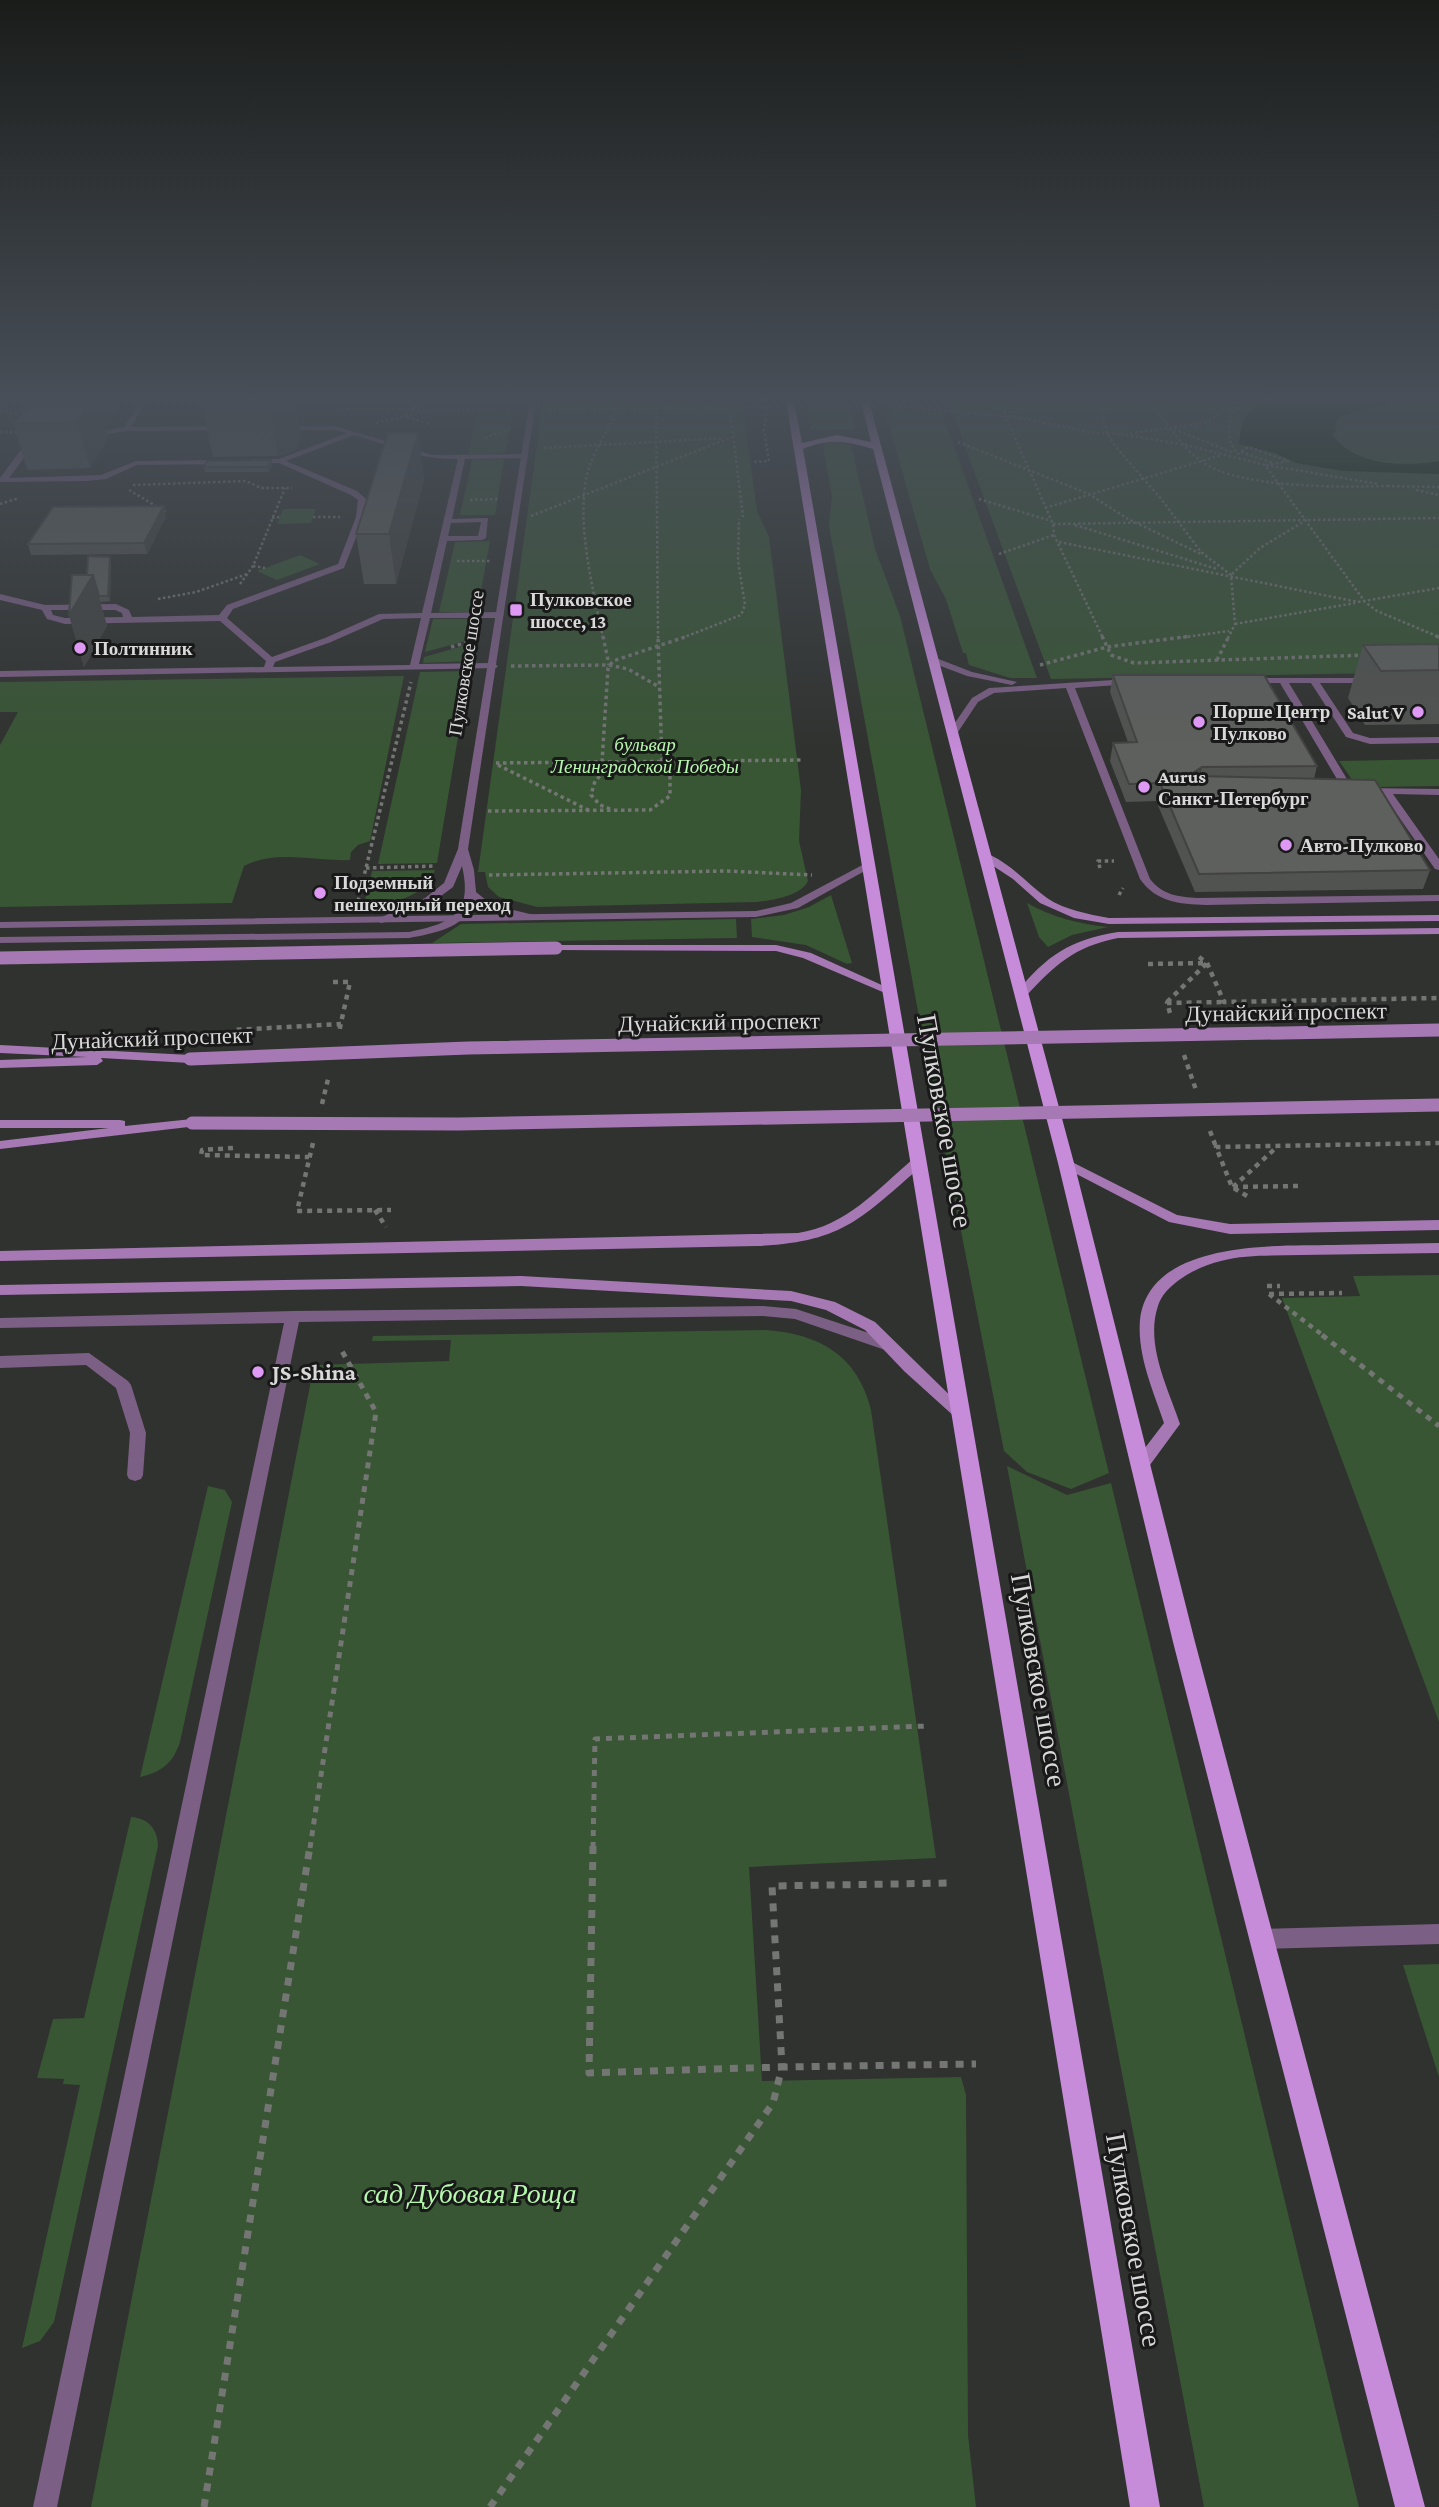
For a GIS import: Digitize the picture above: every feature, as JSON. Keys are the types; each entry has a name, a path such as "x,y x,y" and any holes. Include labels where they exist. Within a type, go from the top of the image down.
{"main road":[{"name":"Пулковское шоссе","path":"810,518 1145,2507"},
{"path":"896,518 1066,1163 1262,1939 1410,2507"},
{"path":"985,856 1017,877 1044,901 1078,915 1109,921 1439,918"},
{"path":"1021,993 1057,957 1075,945 1118,935 1439,931"},
{"path":"0,958 556,948 776,948 807,955 889,991"},
{"name":"Дунайский проспект","path":"0,1064 468,1048 1439,1030"},
{"path":"0,1049 190,1059"},
{"path":"0,1124 473,1124 1439,1105"},
{"path":"0,1145 192,1124"},
{"path":"0,1256 804,1238 823,1233 852,1217 918,1162"},
{"path":"1066,1163 1158,1212 1199,1225 1230,1229 1439,1225"},
{"path":"1141,1465 1171,1423 1149,1343 1147,1324 1151,1301 1173,1278 1197,1263 1223,1255 1254,1251 1439,1248"},
{"path":"0,1290 521,1281 791,1296 830,1307 870,1326 961,1415"}],"street":[{"path":"222,618 230,607 341,566 360,518"},
{"path":"414,668 448,518"},
{"name":"Пулковское шоссе","path":"381,920 429,900 449,885 463,849 515,518"},
{"path":"443,538 482,538 485,520 447,521"},
{"path":"0,597 45,608 116,607 126,612 128,620"},
{"path":"45,608 50,617 65,621 222,618 271,660"},
{"path":"271,660 328,640 382,616 500,615"},
{"path":"267,671 271,660"},
{"path":"933,660 991,679 1069,685"},
{"path":"0,674 493,666"},
{"path":"1243,680 1387,680"},
{"path":"1283,680 1348,789"},
{"path":"1314,680 1349,735 1370,741 1439,740"},
{"path":"953,733 964,713 981,694 1003,688 1136,682"},
{"path":"1069,685 1145,879 1150,888 1158,894 1206,902 1439,898"},
{"path":"1334,790 1439,792"},
{"path":"1387,793 1439,867"},
{"name":"Пулковское шоссе","path":"463,849 470,875 471,894"},
{"path":"0,925 756,914 776,911 816,895 868,865"},
{"path":"471,894 488,908 530,917"},
{"path":"0,940 409,935 434,930 460,919 469,906 471,894"},
{"path":"0,1323 293,1316 763,1311 796,1314 888,1345"},
{"path":"45,2507 293,1316"},
{"path":"0,1362 89,1359 123,1385 138,1433 135,1475"},
{"path":"1262,1939 1439,1934"}],"path":[{"path":"230,607 230,601 253,566 272,518"},
{"path":"515,518 527,518"},
{"path":"585,518 593,580 609,665 602,762"},
{"path":"487,811 650,810 670,796 670,773 662,762 657,518"},
{"path":"609,665 613,661 720,625 741,615 745,605 738,561 741,518"},
{"path":"1042,518 1053,524 1054,535 1111,655 1134,663 1374,655"},
{"path":"1129,518 1203,555"},
{"path":"1177,518 1203,555 1220,570"},
{"path":"1053,524 1439,518"},
{"path":"1231,575 1260,548 1307,520"},
{"path":"1307,520 1365,602 1377,611 1439,637"},
{"path":"1070,524 1231,575"},
{"path":"999,554 1054,535"},
{"path":"1058,542 1358,602"},
{"path":"438,561 492,561"},
{"path":"253,566 265,568"},
{"path":"116,607 196,592 247,574"},
{"path":"1217,660 1235,624 1231,575"},
{"path":"1235,624 1439,588"},
{"path":"1040,665 1107,647 1194,638 1230,631"},
{"path":"493,666 609,665 628,668 659,687"},
{"path":"354,893 360,893 414,668"},
{"path":"591,811 494,763 803,760"},
{"path":"614,762 595,780 591,795 600,805 614,811"},
{"path":"1100,868 1098,862 1114,862"},
{"path":"366,868 442,866"},
{"path":"481,875 727,871 812,875"},
{"path":"1119,895 1123,888"},
{"path":"1199,957 1208,963 1224,1002 1439,998"},
{"path":"1148,964 1208,963"},
{"path":"1167,1003 1208,963"},
{"path":"333,982 350,982 338,1037"},
{"path":"261,1034 231,1035 233,1030 341,1024"},
{"path":"319,1117 332,1064"},
{"path":"316,1130 297,1211 391,1210"},
{"path":"1247,1196 1232,1187 1216,1147 1439,1143"},
{"path":"1232,1187 1278,1146"},
{"path":"233,1148 202,1150 201,1155 309,1157"},
{"path":"1232,1187 1298,1186"},
{"path":"375,1210 393,1237"},
{"path":"1267,1286 1280,1286"},
{"path":"1342,1293 1269,1294 1439,1426"},
{"path":"204,2507 281,2041 376,1412 342,1351"},
{"path":"927,1726 595,1739 589,2073 976,2064"},
{"path":"490,2507 773,2103 782,2067 772,1886 951,1883"}],"green space":[{"path":"279,518 313,518 311,523 277,524"},
{"name":"бульвар Ленинградской Победы","path":"527,518 760,518 769,537 801,790 799,841 808,881 793,894 757,902 537,907 499,897 488,887 485,872 478,872"},
{"path":"830,518 868,518 875,549 900,616 1109,1473 1071,1489 1027,1472 1004,1451 917,1006 829,526"},
{"path":"915,518 980,518 1037,678 1010,678 969,665 946,599 930,569"},
{"path":"991,518 1439,518 1439,672 1051,679"},
{"path":"490,541 477,612 439,612 455,542"},
{"path":"300,555 320,564 277,580 257,571"},
{"path":"433,619 473,619 469,640 425,652"},
{"path":"474,643 470,661 423,663 424,657"},
{"path":"469,671 437,863 378,864 420,672"},
{"path":"404,676 370,841 358,845 351,852 350,860 283,857 257,861 244,866 232,903 0,907 0,745 18,712 0,712 0,682"},
{"path":"1439,759 1439,786 1375,787 1353,781 1339,761"},
{"path":"435,870 424,887 406,898 364,905 372,871"},
{"path":"831,895 852,963 847,964 806,945 752,937 751,919 784,915 809,907"},
{"path":"1027,903 1066,919 1108,927 1072,935 1048,947 1039,937"},
{"path":"736,919 737,938 432,943 461,924"},
{"path":"1439,1275 1439,1722 1282,1298 1360,1296 1353,1276"},
{"name":"сад Дубовая Роща","path":"766,1330 803,1337 834,1351 857,1375 865,1391 871,1410 936,1858 749,1867 762,2081 961,2077 966,2095 968,2435 976,2507 91,2507 314,1365 449,1361 451,1340 372,1341 373,1336"},
{"path":"1007,1466 1067,1495 1111,1483 1359,2507 1204,2507"},
{"path":"208,1486 225,1490 232,1502 180,1742 166,1766 140,1777"},
{"path":"131,1817 143,1820 151,1826 158,1846 54,2322 40,2341 22,2348 80,2085 63,2084 64,2079 37,2078 53,2019 84,2018"},
{"path":"1439,1964 1439,2077 1403,1965"}],"building":[{"path":"46,518 158,518 144,543 28,544"},
{"path":"361,518 394,518 389,534 356,534"},
{"path":"88,556 110,557 108,596 99,596 93,575 87,575"},
{"path":"72,575 93,575 69,615"},
{"path":"1439,644 1439,670 1381,671 1363,645"},
{"path":"1113,675 1264,675 1317,766 1202,767 1194,772 1196,776 1375,780 1430,870 1199,874 1160,783 1129,784 1113,743 1137,742"}],"place":[{"name":"Пулковское шоссе, 13","path":"516,610"},
{"name":"Полтинник","path":"80,648"},
{"name":"Salut V","path":"1418,712"},
{"name":"Порше Центр Пулково","path":"1199,722"},
{"name":"Aurus Санкт-Петербург","path":"1144,787"},
{"name":"Авто-Пулково","path":"1286,845"},
{"name":"Подземный пешеходный переход","path":"320,893"},
{"name":"JS-Shina","path":"258,1372"}]}
